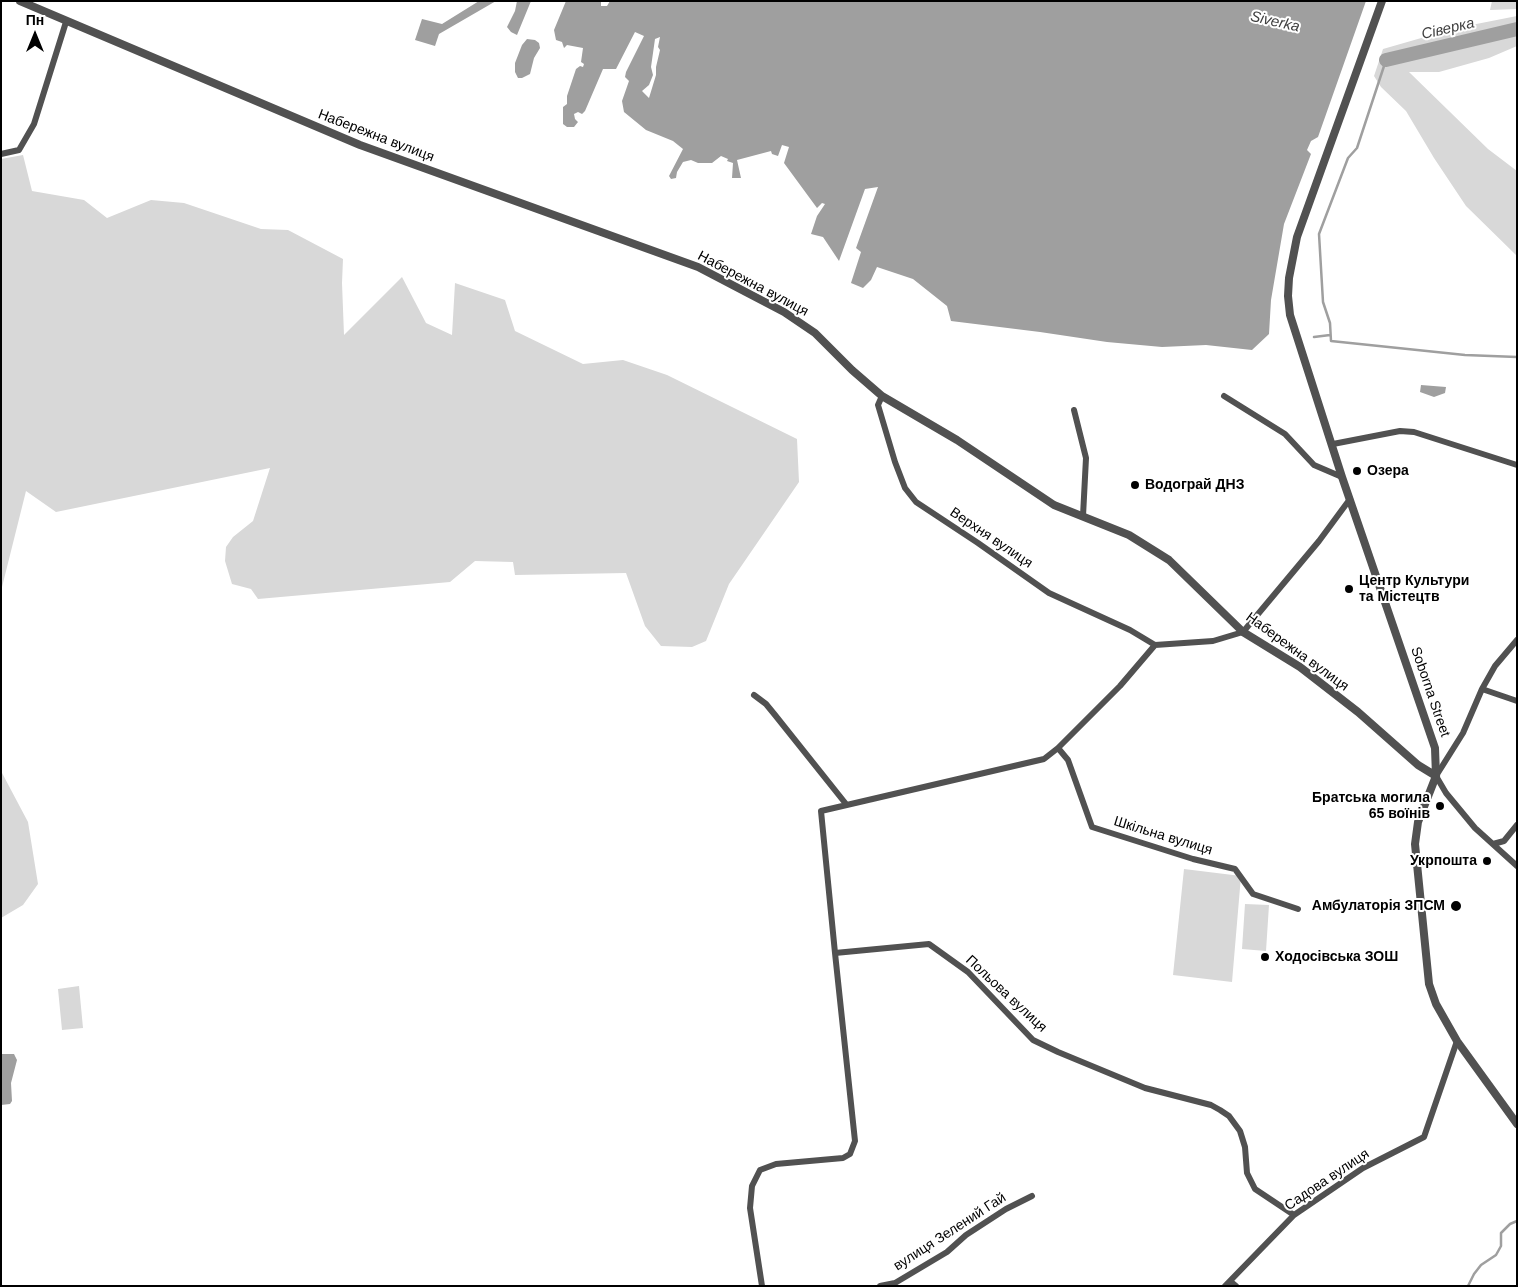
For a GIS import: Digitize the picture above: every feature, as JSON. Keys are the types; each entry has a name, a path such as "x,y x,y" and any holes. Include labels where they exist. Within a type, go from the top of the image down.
{"street":[{"name":"Набережна вулиця","path":"20,1 66,22 384,154 698,267 800,322 815,333 852,370 882,396 957,440 1054,505 1129,535 1169,560 1243,632 1300,666 1358,712 1418,764 1436,776"},
{"name":"Soborna Street","path":"1382,1 1297,237 1288,296 1290,315 1342,477 1432,737 1436,757 1436,776 1418,822 1416,855 1429,984 1436,1004 1456,1041 1517,1124"},
{"path":"1,154 19,150 34,124 66,22"},
{"name":"Верхня вулиця","path":"882,396 878,405 895,462 905,488 916,502 1049,593 1130,630 1155,644"},
{"path":"1224,396 1285,434 1314,465 1342,477"},
{"path":"1074,410 1086,458 1084,516"},
{"path":"1332,444 1400,431 1414,432 1517,466"},
{"path":"762,1286 750,1208 752,1186 760,1170 776,1164 843,1158 850,1154 855,1141 834,954 821,810 1044,759 1058,748 1120,686 1155,644 1213,641 1243,632 1319,541 1350,499"},
{"path":"1517,640 1494,666 1463,733 1436,776 1459,810 1475,828 1517,866"},
{"path":"1482,689 1517,701"},
{"path":"754,695 770,710 846,804"},
{"name":"Шкільна вулиця","path":"1058,748 1068,760 1092,827 1193,859 1235,870 1252,894 1298,909"},
{"path":"1493,844 1504,841 1517,825"},
{"name":"Польова вулиця","path":"834,954 929,944 968,972 1033,1040 1146,1088 1211,1105 1229,1116 1240,1131 1245,1147 1247,1174 1255,1189 1294,1215"},
{"name":"Садова вулиця","path":"1228,1283 1294,1215 1363,1168 1424,1137 1456,1041"},
{"name":"вулиця Зелений Гай","path":"880,1286 895,1283 902,1279 947,1252 966,1235 999,1213 1032,1196"},
{"path":"1228,1283 1236,1286"}],"shaded area":[{"path":"1492,1 1517,1 1517,9 1490,10"},
{"path":"1517,16 1517,46 1489,58 1439,72 1409,72 1488,149 1517,171 1517,256 1466,206 1406,111 1381,87 1374,76 1383,49 1456,28"},
{"path":"23,155 32,191 84,200 107,218 151,200 184,203 261,229 288,230 343,259 344,335 402,277 426,323 452,335 455,283 505,300 515,331 583,364 623,360 667,375 797,439 799,482 729,584 706,641 692,647 661,646 645,626 626,573 515,575 513,562 475,561 450,582 258,599 251,589 232,584 225,561 226,547 233,537 253,521 270,468 56,512 26,491 1,591 1,159"},
{"path":"1,771 28,822 38,884 23,905 1,918"},
{"path":"1184,869 1241,876 1232,982 1173,975"},
{"path":"1245,904 1269,905 1266,951 1242,949"},
{"path":"79,986 83,1028 62,1030 58,989"}],"water":[{"path":"479,1 496,1 439,34 435,46 415,40 422,19 442,24"},
{"path":"517,1 531,1 517,35 507,27 515,11"},
{"name":"Siverka","path":"566,1 601,1 601,6 607,6 610,1 1366,1 1318,137 1311,141 1307,150 1311,154 1284,224 1271,300 1269,334 1252,350 1206,345 1162,347 1107,342 951,321 947,306 913,279 877,267 871,280 863,288 851,283 861,252 856,248 878,187 865,189 839,261 823,237 811,234 817,216 825,204 822,203 817,208 784,163 789,147 782,145 778,156 772,154 771,151 737,160 741,178 732,178 733,163 721,156 712,163 698,163 691,160 683,162 676,178 671,179 669,176 683,149 673,141 646,130 624,112 622,101 629,81 625,77 626,72 644,36 635,32 616,69 603,69 585,111 582,114 578,112 574,114 578,122 574,127 567,127 563,124 563,107 567,104 567,96 576,69 580,66 583,67 584,64 581,62 583,48 567,45 564,48 562,42 556,40 554,30","holes":["660,37 658,47 660,50 656,75 649,98 642,91 649,85 653,75 651,67 655,39"]},
{"path":"527,39 535,40 539,43 540,48 534,58 530,74 518,78 515,72 515,63 522,45"},
{"path":"1421,385 1446,387 1445,393 1434,397 1420,392"},
{"path":"1,1054 14,1054 17,1060 11,1083 12,1101 10,1104 1,1105"}],"waterway":[{"name":"Сіверка","path":"1386,60 1517,29"},
{"path":"1386,60 1357,148 1348,158 1319,234 1323,302 1330,323 1331,341 1465,355 1517,357"},
{"path":"1314,337 1330,335"},
{"path":"1468,1286 1481,1265 1496,1255 1501,1246 1501,1233 1510,1224 1517,1221"}],"place":[{"name":"Озера","path":"1357,471"},
{"name":"Водограй ДНЗ","path":"1135,485"},
{"name":"Центр Культури та Містецтв","path":"1349,589"},
{"name":"Братська могила 65 воїнів","path":"1440,806"},
{"name":"Укрпошта","path":"1487,861"},
{"name":"Амбулаторія ЗПСМ","path":"1456,906"},
{"name":"Ходосівська ЗОШ","path":"1265,957"}]}
